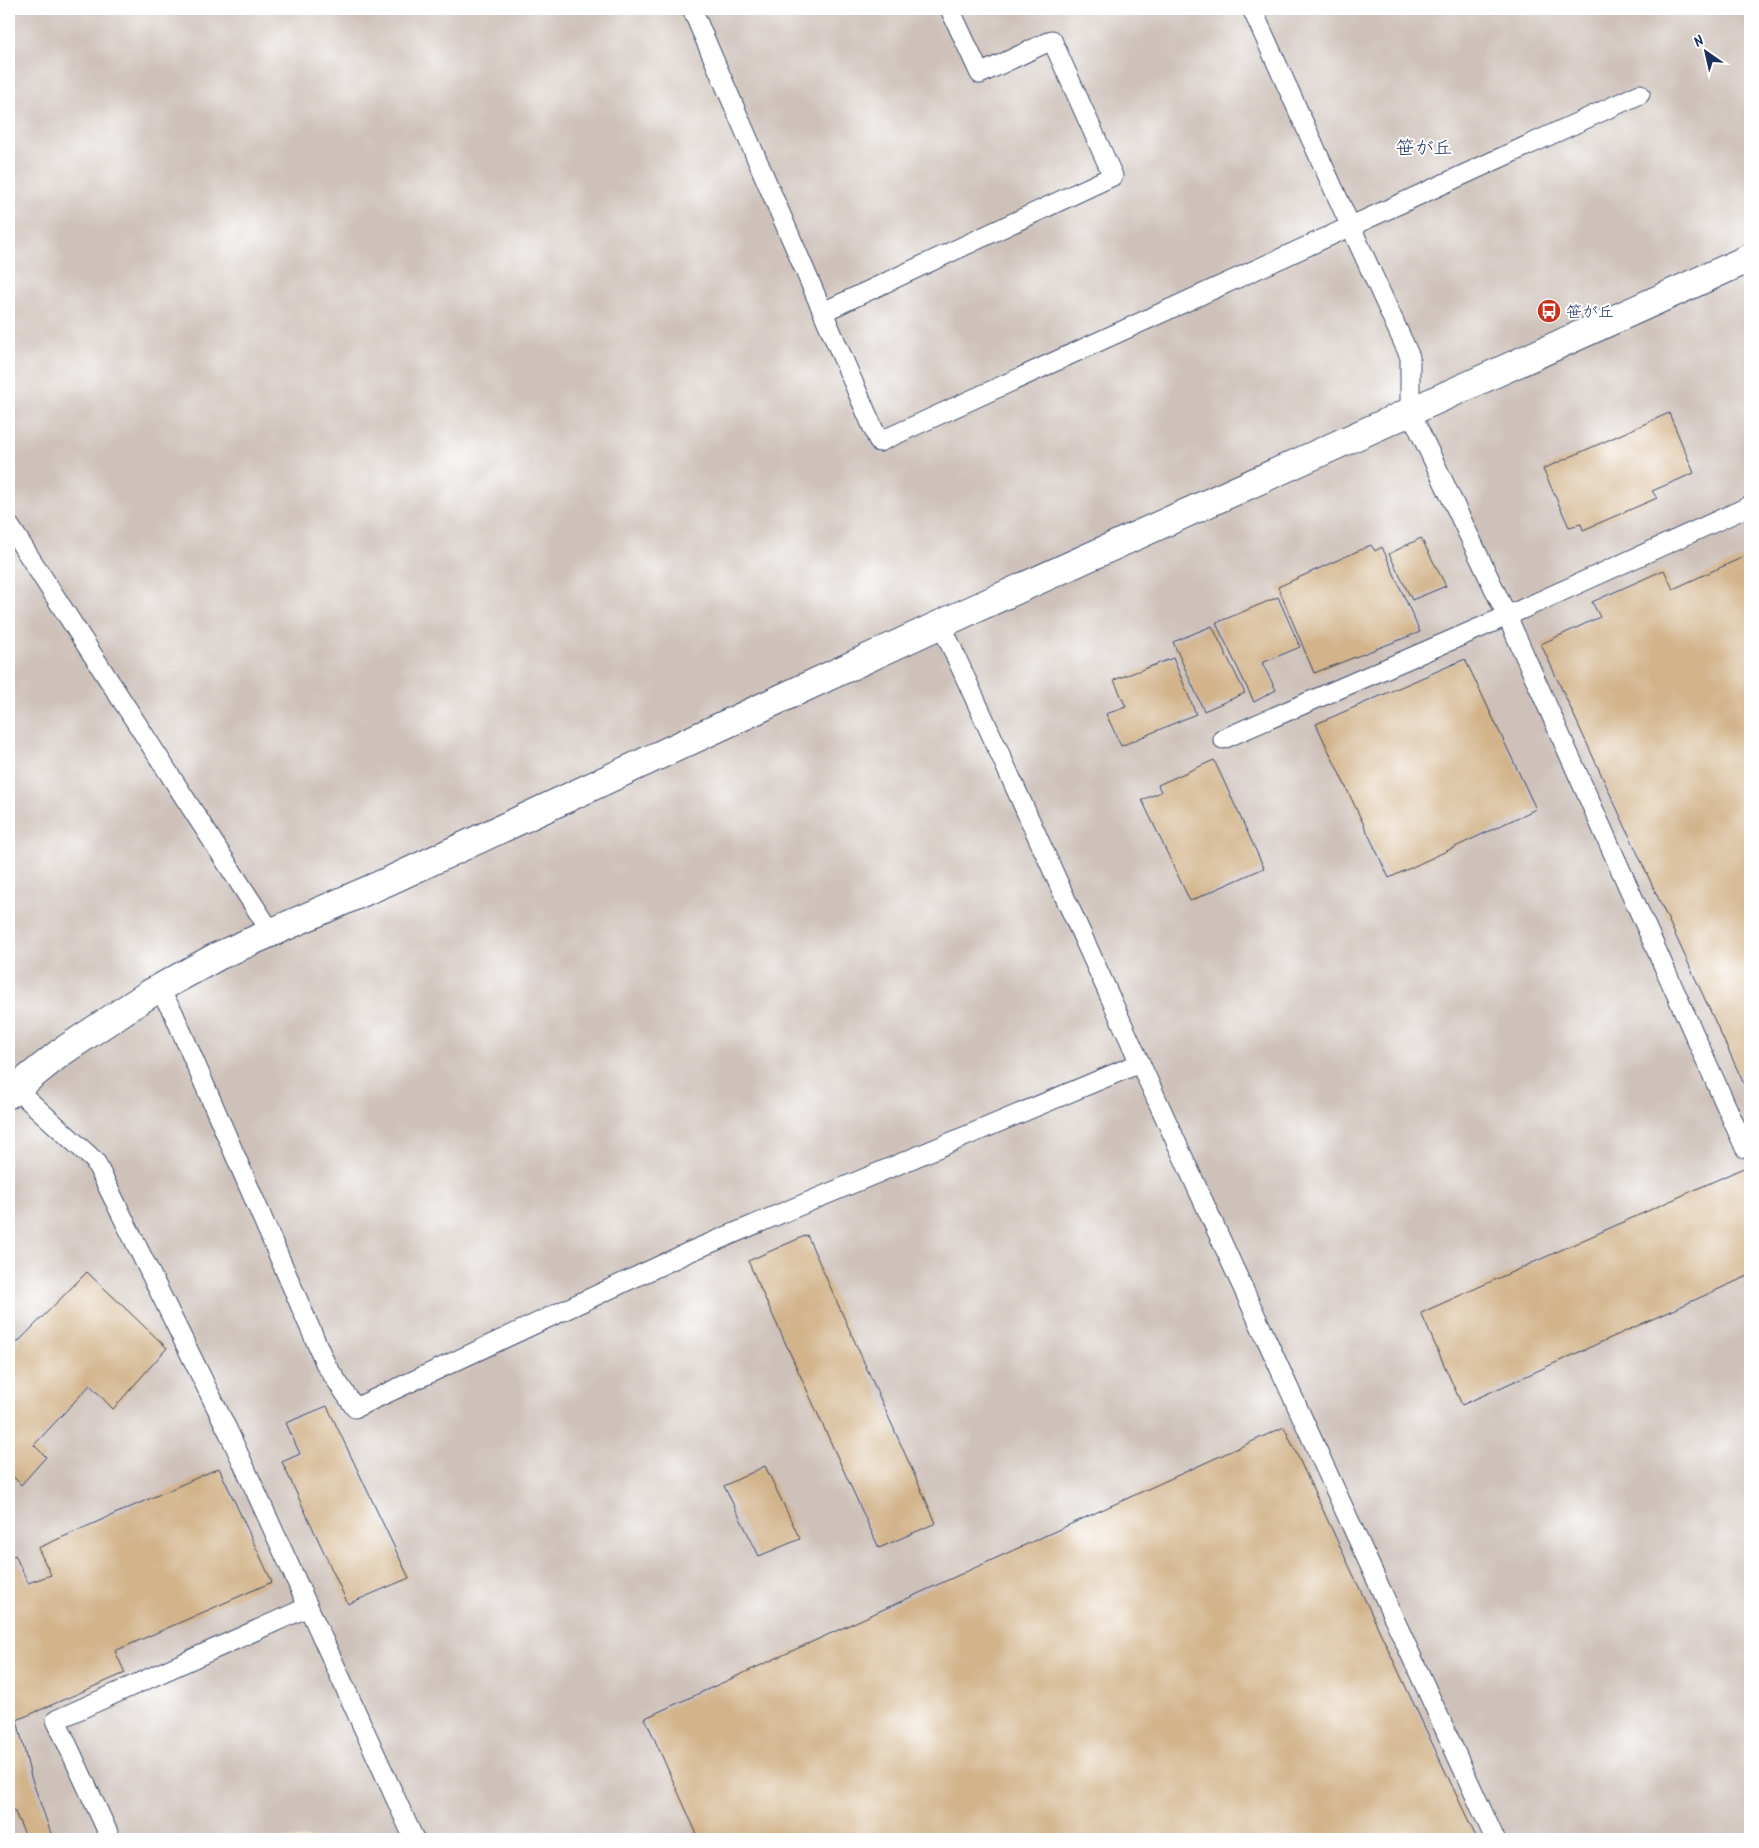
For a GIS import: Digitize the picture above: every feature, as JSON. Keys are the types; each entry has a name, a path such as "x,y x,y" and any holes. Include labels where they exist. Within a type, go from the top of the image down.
{"street":[{"path":"12,1091 60,1052 158,989 218,956 391,880 941,624 1750,258"}],"lane":[{"path":"692,9 879,442 1640,94"},
{"path":"823,312 1113,176 1052,40 980,74 950,9"},
{"path":"1252,9 1410,357 1410,411 1507,616 1745,1148"},
{"path":"1223,739 1507,616 1750,506"},
{"path":"9,525 271,932"},
{"path":"941,624 1495,1839"},
{"path":"158,989 173,1012 326,1365 355,1408 689,1252 1140,1064"},
{"path":"12,1091 95,1161 229,1433 414,1839"},
{"path":"111,1839 56,1720 308,1607"}],"shaded area":[{"path":"9,9 1750,9 1750,1839 9,1839"}],"building":[{"path":"1669,413 1694,473 1652,491 1657,498 1583,530 1581,524 1569,527 1543,469"},
{"path":"1421,538 1446,586 1412,600 1389,554"},
{"path":"1371,545 1375,551 1382,547 1420,632 1314,673 1278,587"},
{"path":"1750,554 1750,1097 1541,644 1600,617 1592,602 1664,570 1673,589"},
{"path":"1278,597 1300,647 1262,663 1276,690 1254,702 1216,623"},
{"path":"1212,626 1245,693 1204,711 1173,642"},
{"path":"1173,658 1196,714 1121,746 1106,714 1126,707 1114,680"},
{"path":"1465,659 1536,809 1389,878 1316,724"},
{"path":"1214,760 1264,868 1190,901 1142,800 1161,792 1158,785"},
{"path":"1750,1165 1750,1275 1462,1405 1421,1313"},
{"path":"807,1235 936,1523 879,1548 748,1261"},
{"path":"87,1272 167,1348 113,1409 90,1385 34,1445 46,1457 21,1485 9,1472 9,1351"},
{"path":"327,1406 409,1578 348,1604 282,1462 300,1454 286,1423"},
{"path":"1284,1427 1477,1839 699,1839 645,1718"},
{"path":"1750,1443 1750,1464 1747,1454"},
{"path":"765,1466 800,1539 759,1556 724,1486"},
{"path":"219,1468 272,1582 115,1651 125,1673 17,1720 31,1777 53,1839 27,1839 14,1810 9,1814 9,1558 15,1555 28,1583 51,1575 38,1548"}],"place":[{"name":"笹が丘","path":"1549,311"}],"district":[{"name":"笹が丘","path":"1424,147"}]}
